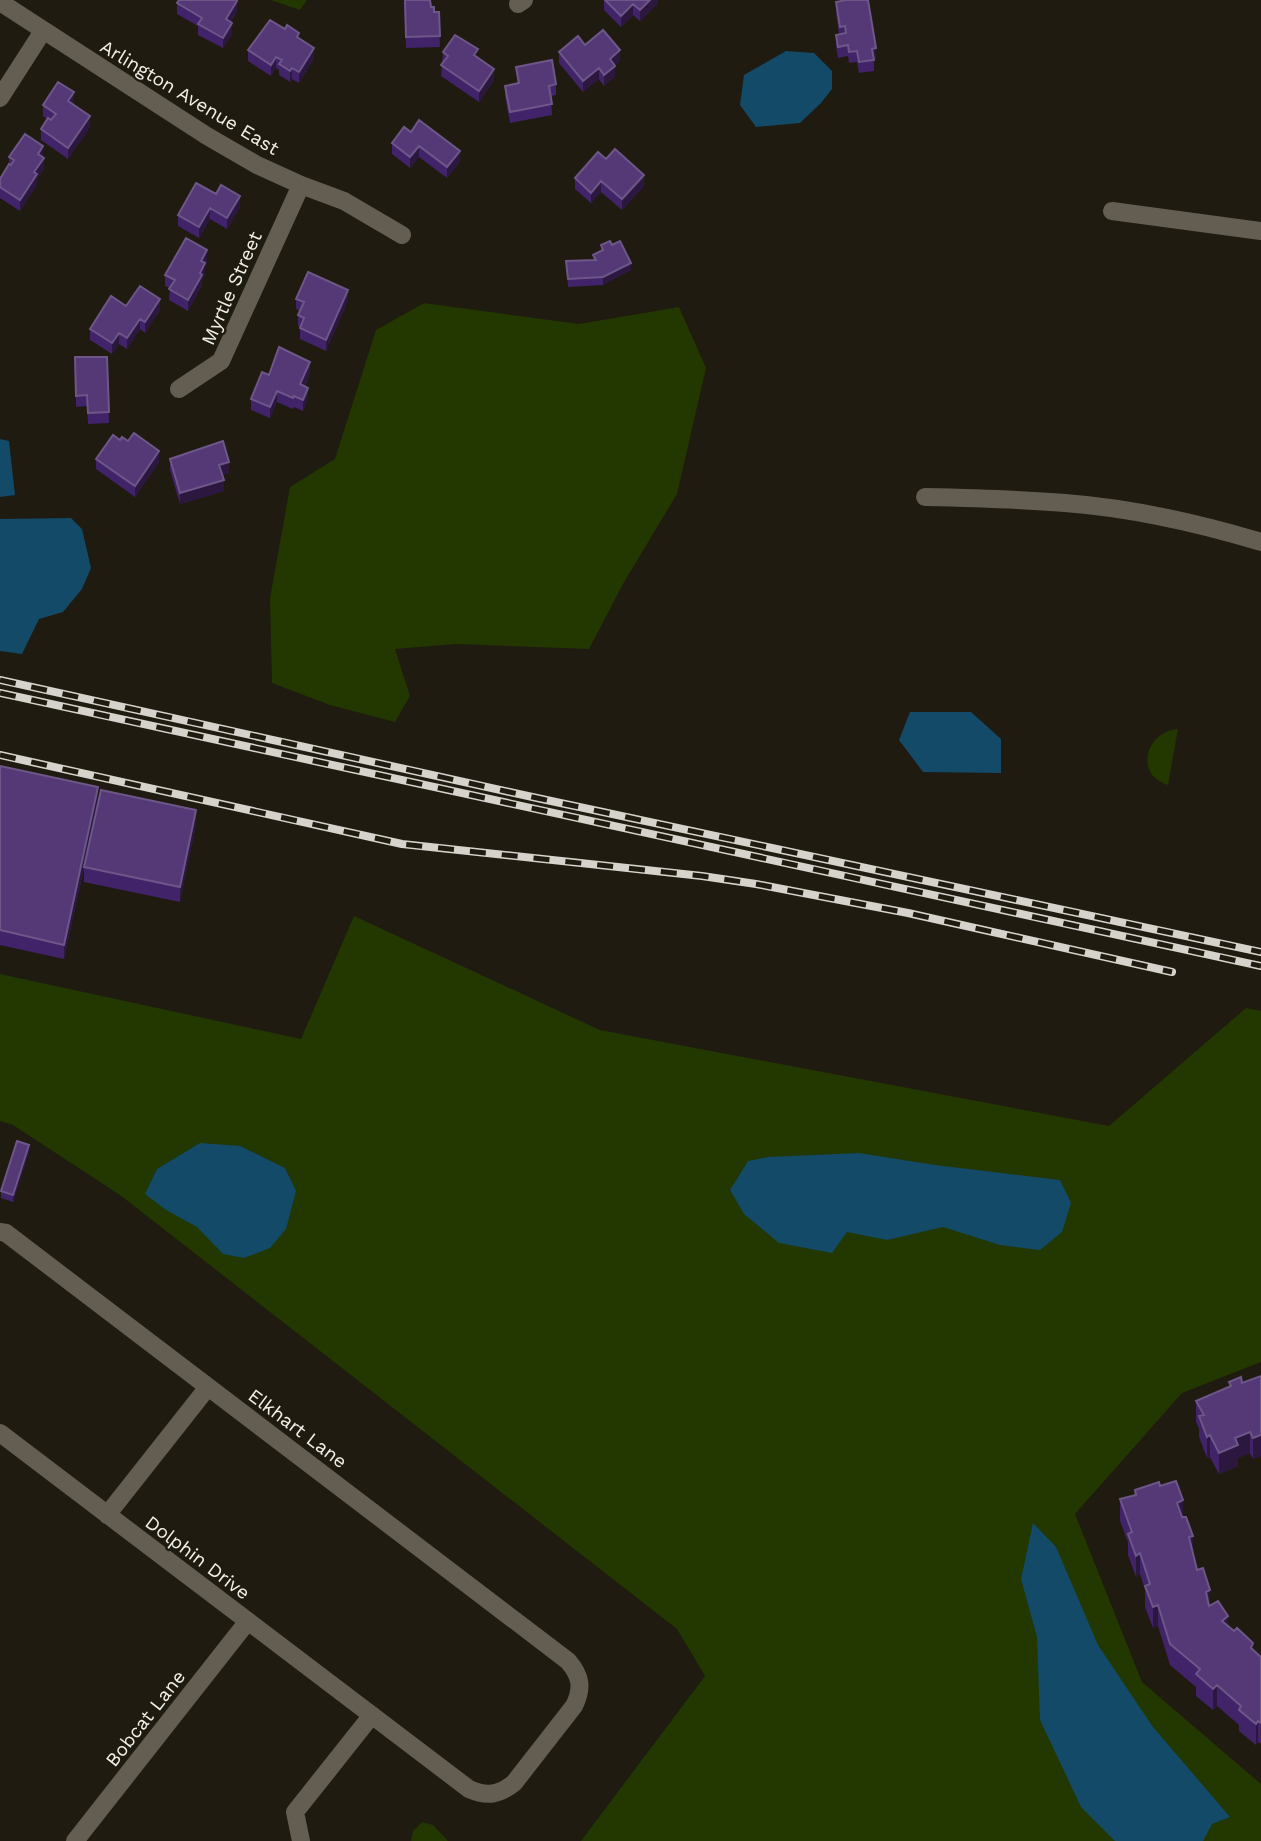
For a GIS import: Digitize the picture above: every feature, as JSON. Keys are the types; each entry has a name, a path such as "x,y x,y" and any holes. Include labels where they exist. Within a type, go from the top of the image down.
{"street":[{"name":"Arlington Avenue East","path":"0,2 207,136 257,165 344,201 402,235"},
{"path":"0,98 43,30"},
{"name":"Myrtle Street","path":"179,389 221,361 301,185"},
{"path":"1112,212 1261,231"},
{"path":"925,497 1066,503 1117,509 1261,542"},
{"name":"Elkhart Lane","path":"0,1232 6,1233 568,1661"},
{"path":"107,1515 208,1387"},
{"name":"Dolphin Drive","path":"0,1433 469,1789 480,1794 492,1795 514,1783 574,1706 580,1695 581,1684 578,1672 568,1661"},
{"name":"Bobcat Lane","path":"75,1841 248,1621"},
{"path":"301,1841 295,1812 372,1715"}],"green space":[{"path":"271,0 307,0 300,10"},
{"path":"424,303 579,324 679,307 706,368 677,494 623,584 589,649 456,644 395,649 410,696 395,722 330,705 272,683 270,598 290,487 335,459 376,330"},
{"path":"1178,729 1168,785 1157,780 1151,772 1148,754 1151,745 1158,738"},
{"path":"354,916 600,1030 1109,1126 1246,1008 1261,1011 1261,1362 1182,1393 1075,1514 1142,1682 1261,1784 1261,1841 581,1841 705,1676 677,1629 120,1195 13,1125 0,1121 0,974 301,1039"},
{"path":"422,1822 433,1825 448,1841 411,1841 413,1831"}],"water":[{"path":"786,51 814,53 832,71 832,89 800,123 756,127 740,105 744,75"},
{"path":"0,439 9,441 15,495 0,497"},
{"path":"71,518 82,529 91,568 82,589 63,612 39,619 22,654 0,651 0,519"},
{"path":"910,712 971,712 1001,739 1001,773 923,772 899,740"},
{"path":"200,1143 240,1146 285,1168 296,1191 286,1229 270,1248 244,1258 223,1254 197,1227 166,1210 145,1194 157,1169"},
{"path":"859,1153 1060,1180 1071,1203 1062,1232 1040,1250 1000,1245 943,1227 887,1240 847,1232 832,1253 779,1243 744,1214 730,1190 748,1161 768,1157"},
{"path":"1033,1523 1056,1547 1098,1645 1153,1727 1230,1817 1212,1824 1203,1841 1115,1841 1081,1807 1040,1720 1037,1637 1021,1579"}],"building":[{"path":"179,0 236,0 226,19 232,23 223,38 198,24 202,18 177,3"},
{"path":"405,0 430,0 434,12 439,12 440,36 406,37"},
{"path":"605,0 650,0 640,10 633,4 621,16"},
{"path":"868,0 876,48 872,49 874,60 859,62 857,51 849,52 848,45 838,47 836,35 846,33 845,26 840,27 836,2"},
{"path":"270,20 285,29 287,25 299,33 297,37 314,48 299,72 292,68 290,71 279,64 282,60 276,57 271,65 248,50"},
{"path":"603,30 620,50 610,59 615,66 604,75 599,68 583,81 559,52 578,36 585,45"},
{"path":"455,35 478,49 474,55 494,69 479,91 441,65 448,56 443,52"},
{"path":"552,60 556,84 549,86 552,104 510,112 505,86 519,83 516,67"},
{"path":"58,82 74,92 68,101 90,116 68,148 41,129 48,118 51,120 56,114 43,105"},
{"path":"419,120 460,151 447,167 419,146 410,157 392,143 404,127 411,132"},
{"path":"25,134 43,146 38,154 44,158 20,200 0,187 0,179 14,160 9,157"},
{"path":"615,149 644,175 622,199 601,181 591,193 575,178 598,152 606,159"},
{"path":"196,183 216,194 221,185 240,196 227,218 210,208 199,227 178,215"},
{"path":"186,238 207,250 201,261 205,263 200,273 202,275 188,300 169,289 175,280 165,275"},
{"path":"610,241 612,245 620,241 631,263 603,277 568,279 566,261 596,260 593,255 603,250 601,245"},
{"path":"308,272 348,290 326,340 300,328 304,318 298,315 304,302 296,299"},
{"path":"140,286 160,299 145,322 140,319 127,338 119,333 112,343 90,329 111,296 126,306"},
{"path":"279,347 310,362 300,384 308,388 303,400 277,391 270,407 251,399 262,372 269,375"},
{"path":"75,357 107,357 109,412 88,413 87,395 76,396"},
{"path":"134,433 159,451 135,486 96,459 113,435 128,441"},
{"path":"223,441 229,462 219,465 224,480 180,493 170,459"},
{"path":"0,766 98,787 64,945 0,930"},
{"path":"101,790 196,810 180,887 84,867"},
{"path":"17,1141 29,1145 13,1195 1,1191"},
{"path":"1261,1376 1261,1435 1253,1438 1250,1432 1235,1438 1238,1445 1219,1453 1210,1435 1207,1437 1199,1416 1204,1415 1196,1401 1231,1386 1229,1382 1241,1377 1242,1383"},
{"path":"1176,1481 1183,1500 1177,1503 1193,1536 1189,1537 1197,1570 1203,1568 1210,1590 1206,1592 1209,1606 1218,1601 1228,1616 1222,1621 1234,1631 1237,1628 1253,1643 1251,1648 1261,1657 1261,1723 1258,1721 1256,1724 1239,1710 1241,1706 1217,1685 1213,1689 1196,1674 1200,1669 1170,1644 1158,1605 1153,1607 1145,1586 1150,1584 1140,1553 1136,1556 1128,1534 1132,1532 1120,1499 1136,1495 1135,1490 1159,1482 1160,1486"}],"railway":[{"path":"0,680 537,798 1261,952"},
{"path":"0,693 1261,966"},
{"path":"0,755 402,844 756,884 908,913 1172,972"}]}
